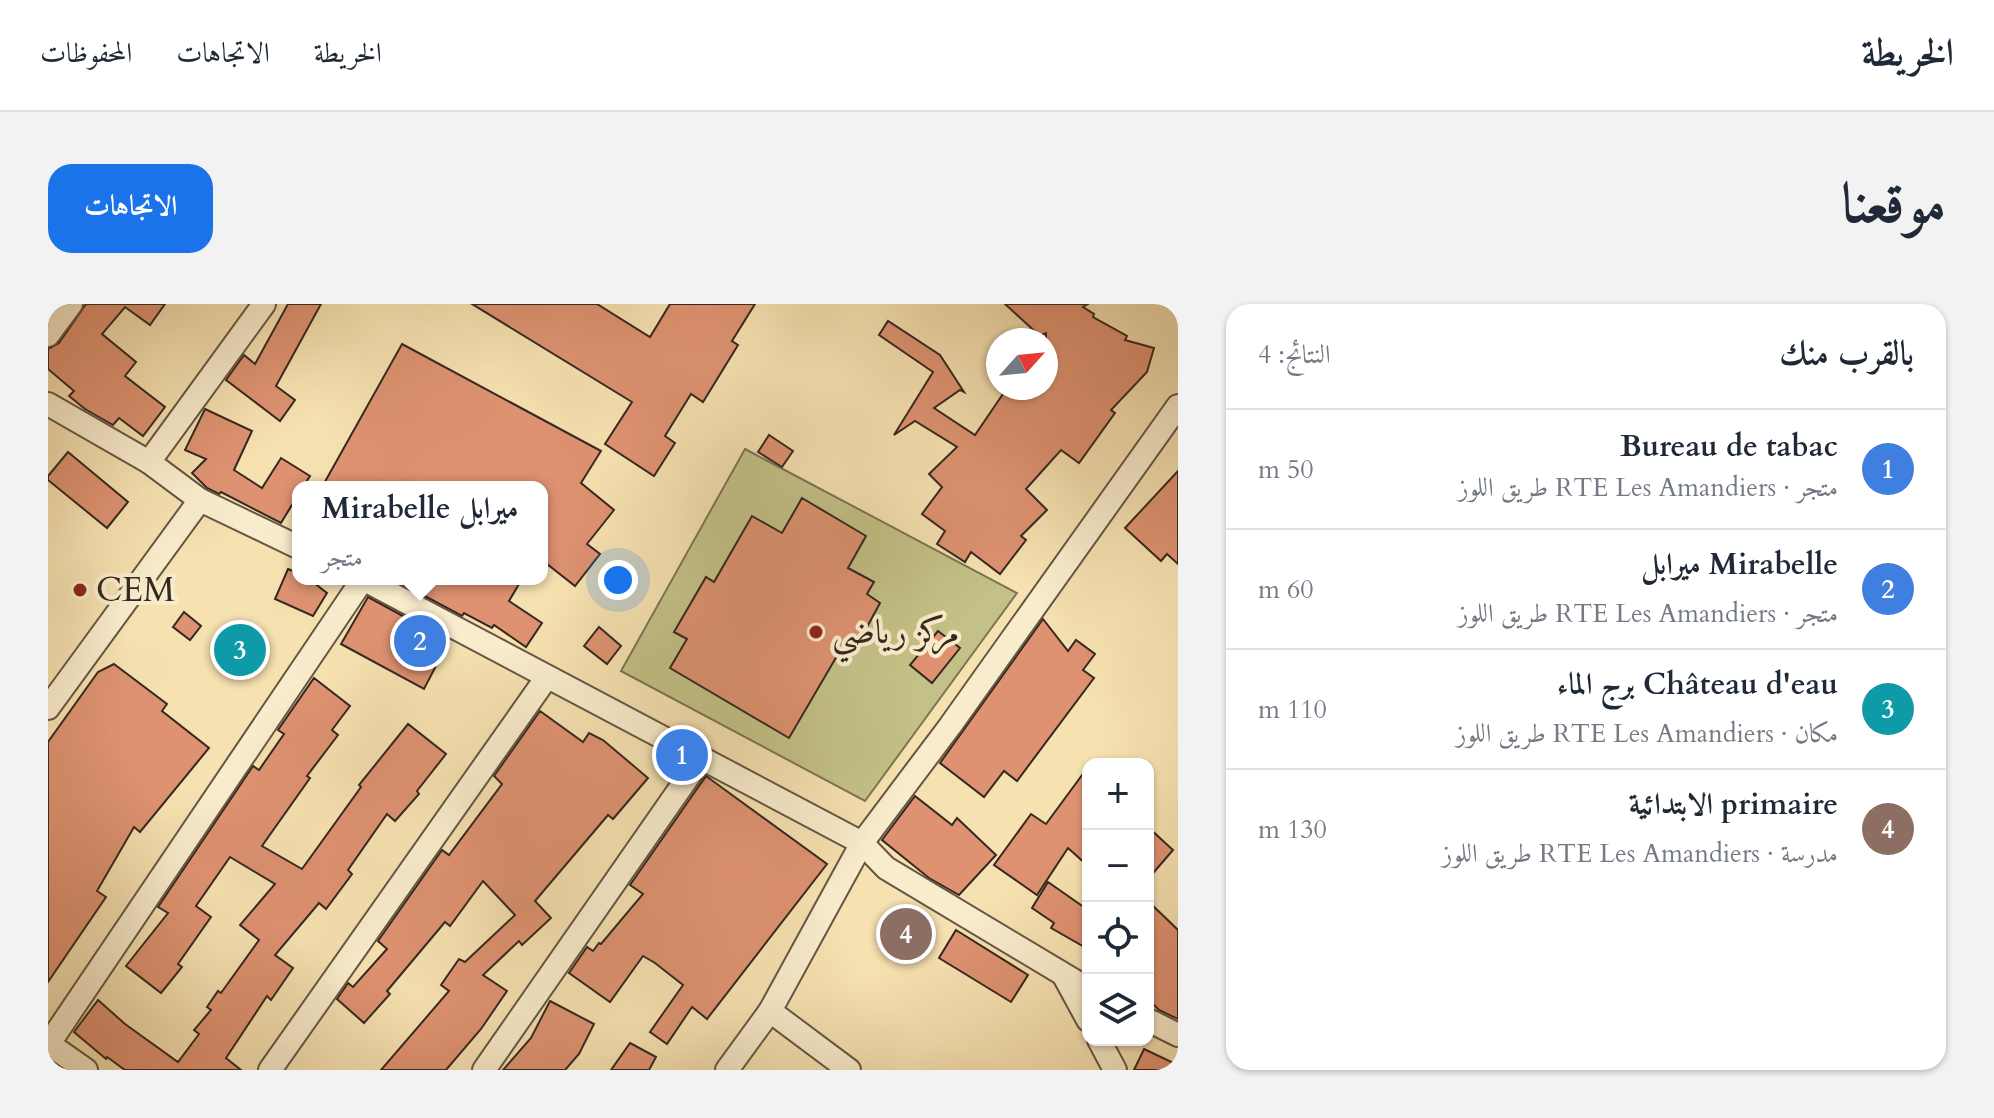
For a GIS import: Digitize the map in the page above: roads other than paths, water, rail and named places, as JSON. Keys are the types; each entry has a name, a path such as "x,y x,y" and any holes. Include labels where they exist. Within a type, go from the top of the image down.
{"street":[{"path":"48,335 71,304"},
{"path":"149,462 264,304"},
{"path":"48,404 149,462 200,500 292,544"},
{"path":"727,1070 770,1011 862,843 950,726 1178,406"},
{"path":"48,708 200,500"},
{"path":"86,1070 48,1045 359,585"},
{"path":"374,585 862,843 886,868 1082,986"},
{"path":"270,1070 547,677"},
{"path":"484,1070 702,757"},
{"path":"1064,976 1082,1009"},
{"path":"770,1011 849,1070"},
{"path":"1154,1023 1178,1035"},
{"path":"1102,1046 1115,1070"}],"place":[{"name":"CEM","path":"80,590"},
{"name":"مركز رياضي","path":"816,632"},
{"name":"Mirabelle ميرابل","path":"420,641"},
{"name":"Château d'eau برج الماء","path":"240,650"},
{"name":"Bureau de tabac","path":"682,755"},
{"name":"primaire الابتدائية","path":"906,934"}]}
